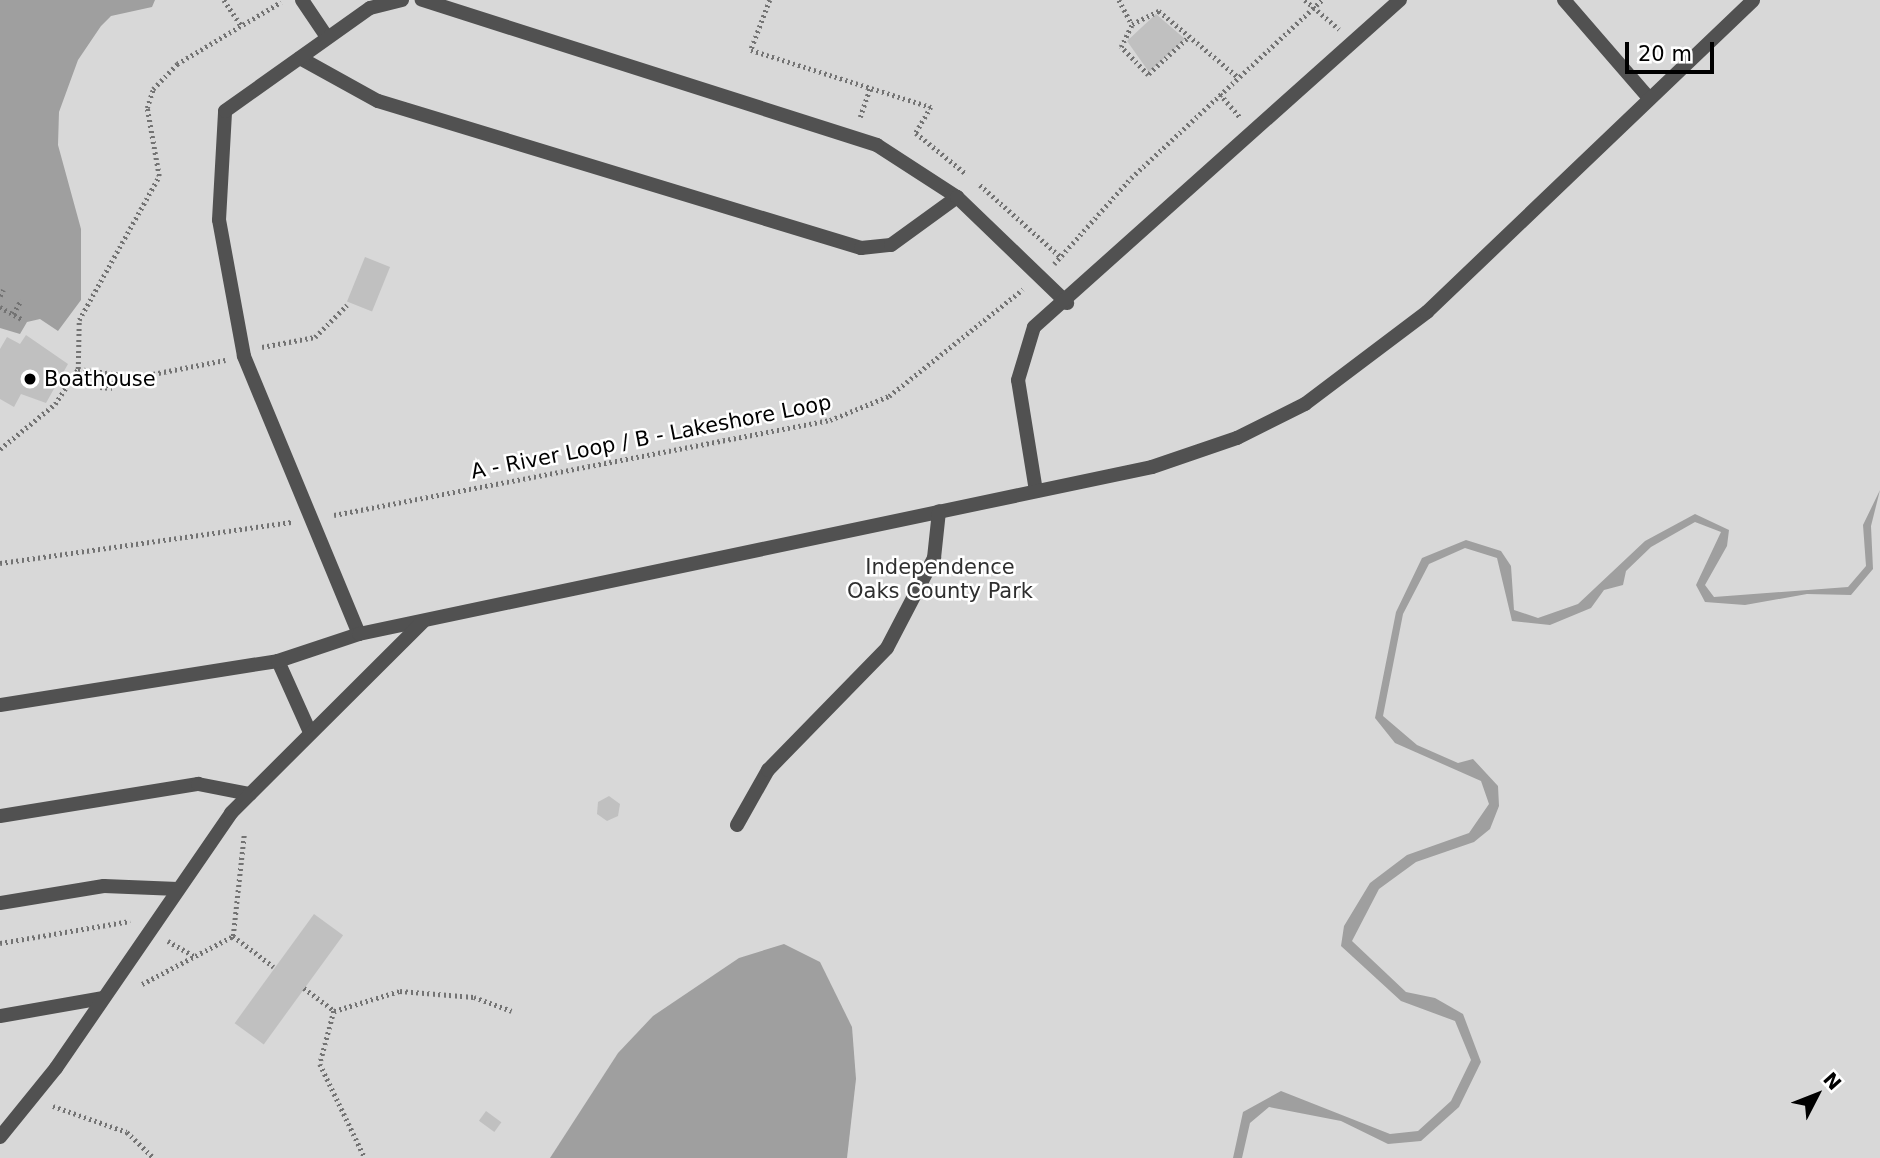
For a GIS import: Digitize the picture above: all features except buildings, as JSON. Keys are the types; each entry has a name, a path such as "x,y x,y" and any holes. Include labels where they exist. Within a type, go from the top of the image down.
{"lane":[{"path":"302,0 327,37"},
{"path":"359,634 307,520 244,356 219,220 225,111 370,8 402,0"},
{"path":"422,0 877,145 957,197 1041,274 1067,303"},
{"path":"1036,491 1018,380 1034,327 1067,303 1401,0"},
{"path":"1564,0 1648,97"},
{"path":"0,705 278,661 359,634 1152,467 1237,438 1305,404 1427,313 1648,97 1753,0"},
{"path":"300,58 378,101 861,248 891,245 957,197"},
{"path":"737,825 768,770 887,648 934,558 939,511"},
{"path":"0,1137 35,1096 178,890 250,794 309,730 423,622"},
{"path":"278,661 309,730"},
{"path":"0,816 198,784 250,794"},
{"path":"0,903 104,886 178,890"},
{"path":"0,1017 103,998"}],"path":[{"path":"224,0 241,26"},
{"path":"0,449 55,404 78,369 79,320 159,176 147,108 153,89 177,64 285,0"},
{"path":"770,0 751,50 931,107 916,133 1062,258"},
{"path":"1119,0 1132,24"},
{"path":"1305,0 1315,6 1353,43"},
{"name":"A - River Loop / B - Lakeshore Loop","path":"0,563 307,520 830,420 889,396 1062,258 1131,178 1322,0"},
{"path":"1187,39 1148,75 1121,47 1132,24 1160,10 1187,39 1217,53 1238,77"},
{"path":"853,137 870,88"},
{"path":"0,296 4,290"},
{"path":"13,314 20,300"},
{"path":"0,307 22,319"},
{"path":"100,387 112,388 113,376"},
{"path":"233,936 244,834 251,824"},
{"path":"0,943 134,920 194,957"},
{"path":"133,989 233,936"},
{"path":"233,936 274,967"},
{"path":"304,988 334,1011"},
{"path":"334,1011 400,991 474,997 512,1011"},
{"path":"334,1011 320,1064 365,1158"},
{"path":"49,1104 57,1094"},
{"path":"35,1096 49,1104 127,1132 154,1158"}],"green space":[{"name":"Independence Oaks County Park","path":"0,0 1880,0 1880,1158 0,1158"}],"shaded area":[{"path":"0,0 155,0 152,7 111,16 101,26 78,60 59,112 58,145 81,229 81,300 58,331 40,319 27,322 20,334 0,328"},
{"path":"1880,490 1871,526 1873,569 1851,595 1807,594 1745,605 1705,602 1696,585 1721,532 1695,522 1651,547 1626,571 1623,585 1604,590 1591,608 1550,625 1512,621 1497,558 1465,548 1429,564 1403,614 1383,716 1417,745 1458,763 1473,759 1498,786 1499,806 1490,829 1474,842 1416,862 1379,889 1352,941 1406,992 1435,998 1463,1014 1481,1062 1459,1107 1421,1141 1388,1144 1341,1121 1269,1107 1250,1123 1242,1158 1233,1158 1243,1112 1281,1091 1390,1134 1418,1131 1451,1101 1471,1060 1455,1021 1401,1001 1341,946 1344,926 1370,883 1407,855 1469,833 1489,804 1481,781 1395,743 1375,718 1396,612 1422,558 1466,540 1501,551 1511,566 1514,610 1538,618 1578,604 1645,541 1695,514 1729,530 1727,546 1705,585 1714,597 1848,587 1866,566 1863,525"},
{"path":"784,944 820,962 852,1027 856,1079 847,1158 550,1158 618,1053 653,1016 739,958"}],"place":[{"name":"Boathouse","path":"30,379"}]}
